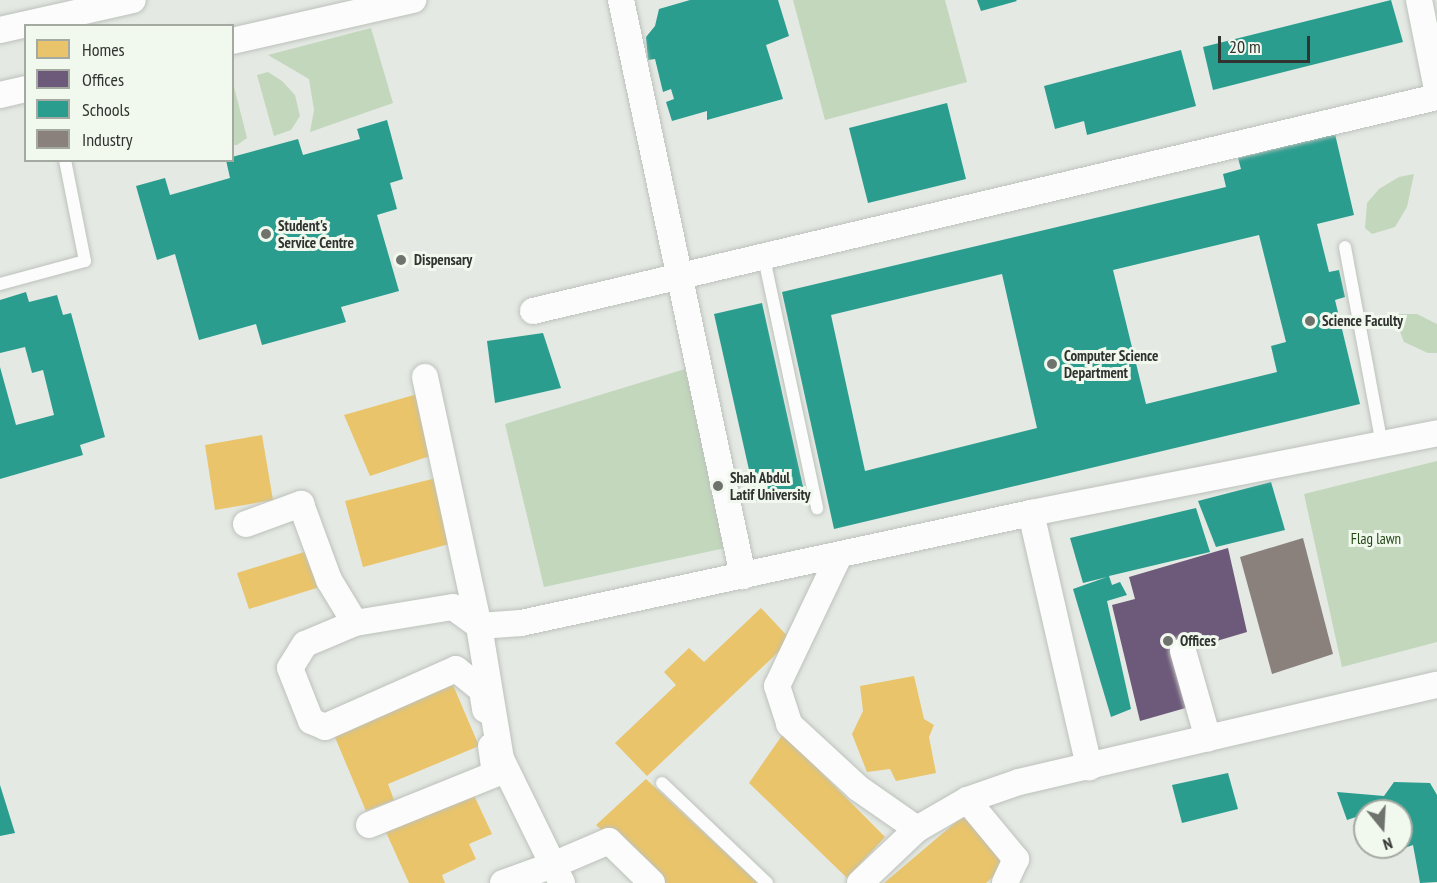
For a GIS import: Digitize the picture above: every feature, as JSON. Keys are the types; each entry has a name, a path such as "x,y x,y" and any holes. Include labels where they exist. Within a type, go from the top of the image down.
{"street":[{"path":"27,24 133,0"},
{"path":"234,41 413,0"},
{"path":"621,0 682,277 743,576"},
{"path":"1419,0 1437,89"},
{"path":"0,30 24,25"},
{"path":"0,94 24,89"},
{"path":"533,311 1437,97"},
{"path":"425,377 479,626 501,759 558,874"},
{"path":"369,825 495,774 482,690 456,669 325,727 311,721 290,668 305,644 355,623 453,607 479,626 521,623 1031,513 1437,433"},
{"path":"246,524 300,504 329,580 355,623"},
{"path":"1031,513 1089,767"},
{"path":"839,556 777,686 789,724 858,788 917,829"},
{"path":"1183,651 1208,739"},
{"path":"860,883 917,829 967,800 1019,782 1437,685"},
{"path":"967,800 1016,859 1005,883"},
{"path":"504,883 558,874 609,841 652,883"}],"lane":[{"path":"0,284 85,261 65,162"},
{"path":"1345,247 1382,444"},
{"path":"764,258 817,508"},
{"path":"662,783 767,883"}],"green space":[{"path":"793,0 945,0 967,82 825,120"},
{"path":"371,28 393,103 310,132 314,110 309,79 268,55"},
{"path":"268,72 282,81 295,95 300,116 291,130 274,136 257,75"},
{"path":"234,87 247,138 234,145"},
{"path":"1414,174 1407,207 1395,227 1372,234 1365,228 1367,203 1379,189 1399,177"},
{"path":"1393,314 1417,314 1437,324 1437,353 1428,353 1404,342"},
{"path":"685,369 730,547 544,587 505,424"},
{"name":"Flag lawn","path":"1437,461 1437,642 1342,667 1304,494"}],"building: Homes":[{"path":"421,393 433,455 370,476 344,415"},
{"path":"262,435 273,500 215,510 205,445"},
{"path":"436,478 453,543 363,567 345,501"},
{"path":"314,549 326,585 249,609 237,573"},
{"path":"761,608 791,640 647,776 615,743 676,685 664,672 689,648 704,662"},
{"path":"914,676 924,719 934,725 929,737 936,773 896,781 890,769 867,772 852,734 863,711 860,686"},
{"path":"453,685 479,746 388,784 394,800 366,811 334,735"},
{"path":"783,734 885,837 847,878 749,783"},
{"path":"646,779 758,883 662,883 596,825"},
{"path":"472,791 492,834 469,844 476,859 442,875 445,883 409,883 385,830"},
{"path":"969,811 1011,862 986,883 884,883"}],"building: Offices":[{"name":"Offices","path":"1228,548 1247,632 1183,651 1196,705 1140,721 1112,605 1135,599 1129,577"}],"building: Schools":[{"path":"690,0 778,0 789,36 766,45 783,99 707,120 707,111 672,121 666,102 674,99 671,89 663,92 655,59 648,60 646,37 655,26 659,9"},
{"path":"977,0 1016,0 1017,1 981,11"},
{"path":"1391,0 1403,42 1213,90 1203,47"},
{"path":"1181,50 1196,106 1087,135 1084,121 1055,129 1044,86"},
{"path":"947,103 966,179 868,203 849,128"},
{"name":"Student's Service Centre","path":"387,120 403,179 390,183 397,209 377,215 399,291 341,307 346,322 262,345 256,324 199,340 175,254 157,260 136,186 165,178 170,195 230,178 226,162 234,162 234,156 298,139 303,155 360,139 357,129"},
{"path":"1335,134 1354,215 1317,224 1329,272 1339,270 1345,297 1335,300 1360,404 834,529 782,292 1226,187 1223,174 1241,169 1238,158","holes":["1259,235 1286,342 1271,346 1277,372 1146,404 1113,270","1002,274 1037,428 865,471 831,315"]},
{"path":"26,292 29,302 57,295 63,315 71,313 105,437 80,445 83,455 0,479 0,367 16,425 54,415 43,370 32,373 25,347 0,353 0,300"},
{"path":"762,303 804,491 756,501 714,314"},
{"path":"543,333 561,388 495,403 487,341"},
{"path":"1271,482 1285,530 1216,547 1198,501"},
{"path":"1196,508 1210,552 1109,576 1112,585 1120,582 1127,595 1107,601 1131,709 1111,717 1073,589 1107,577 1083,583 1070,538"},
{"path":"1228,773 1238,809 1182,823 1172,785"},
{"path":"1394,782 1430,783 1437,795 1437,882 1420,883 1413,845 1413,799 1353,799 1353,818 1347,820 1337,792 1384,796"},
{"path":"0,785 15,833 0,836"}],"building: Industry":[{"path":"1303,538 1333,654 1272,674 1240,557"}],"place":[{"name":"Student's Service Centre","path":"266,234"},
{"name":"Dispensary","path":"401,260"},
{"name":"Science Faculty","path":"1310,321"},
{"name":"Computer Science Department","path":"1052,364"},
{"name":"Shah Abdul Latif University","path":"718,486"},
{"name":"Offices","path":"1168,641"}]}
